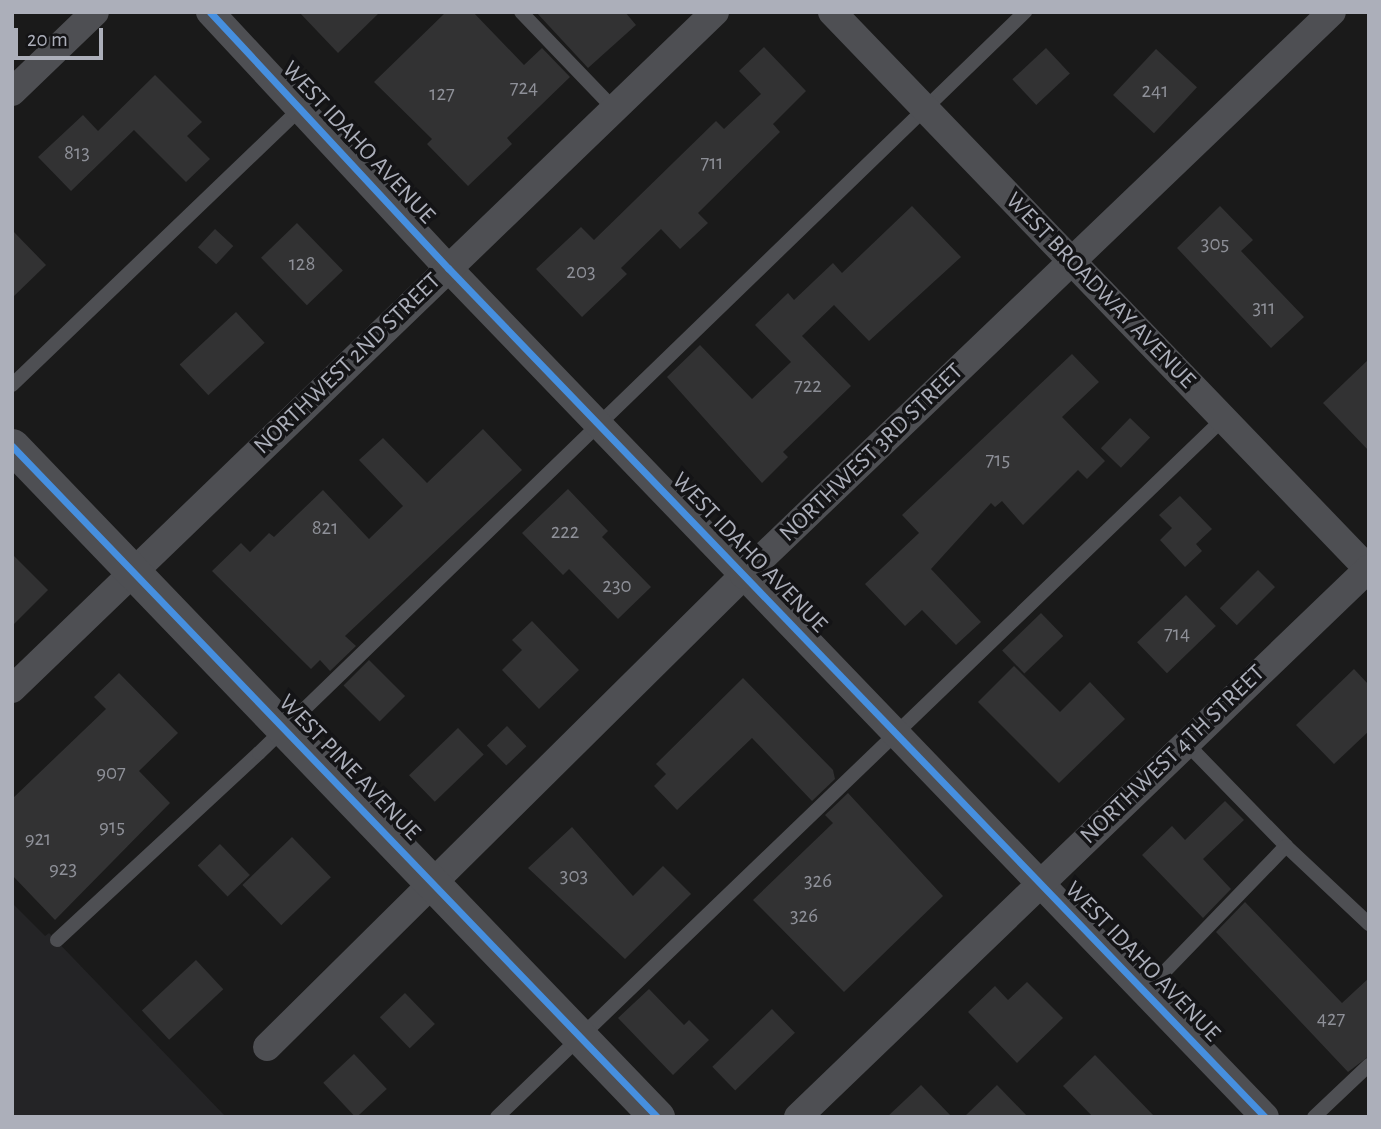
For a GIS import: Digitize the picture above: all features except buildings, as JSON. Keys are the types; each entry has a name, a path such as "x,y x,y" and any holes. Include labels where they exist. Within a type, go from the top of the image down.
{"street":[{"path":"12,92 95,12"},
{"name":"WEST IDAHO AVENUE","path":"210,12 448,268 1265,1117"},
{"name":"NORTHWEST 2ND STREET","path":"12,689 715,12"},
{"name":"WEST BROADWAY AVENUE","path":"832,12 1368,569"},
{"name":"NORTHWEST 3RD STREET","path":"267,1046 744,575 1332,12"},
{"name":"WEST PINE AVENUE","path":"12,446 657,1117"},
{"name":"NORTHWEST 4TH STREET","path":"797,1117 1368,569"}],"lane":[{"path":"521,12 614,109"},
{"path":"57,940 284,728 1025,12"},
{"path":"12,385 300,109"},
{"path":"497,1117 894,732 1223,419"},
{"path":"1186,743 1286,846 1369,925"},
{"path":"1145,992 1286,846"},
{"path":"1314,1117 1369,1065"}],"shaded area":[{"path":"12,903 45,936 49,933 226,1117 12,1117"}],"cycle path":[{"path":"210,12 448,268 1265,1117"},
{"path":"12,446 657,1117"}]}
